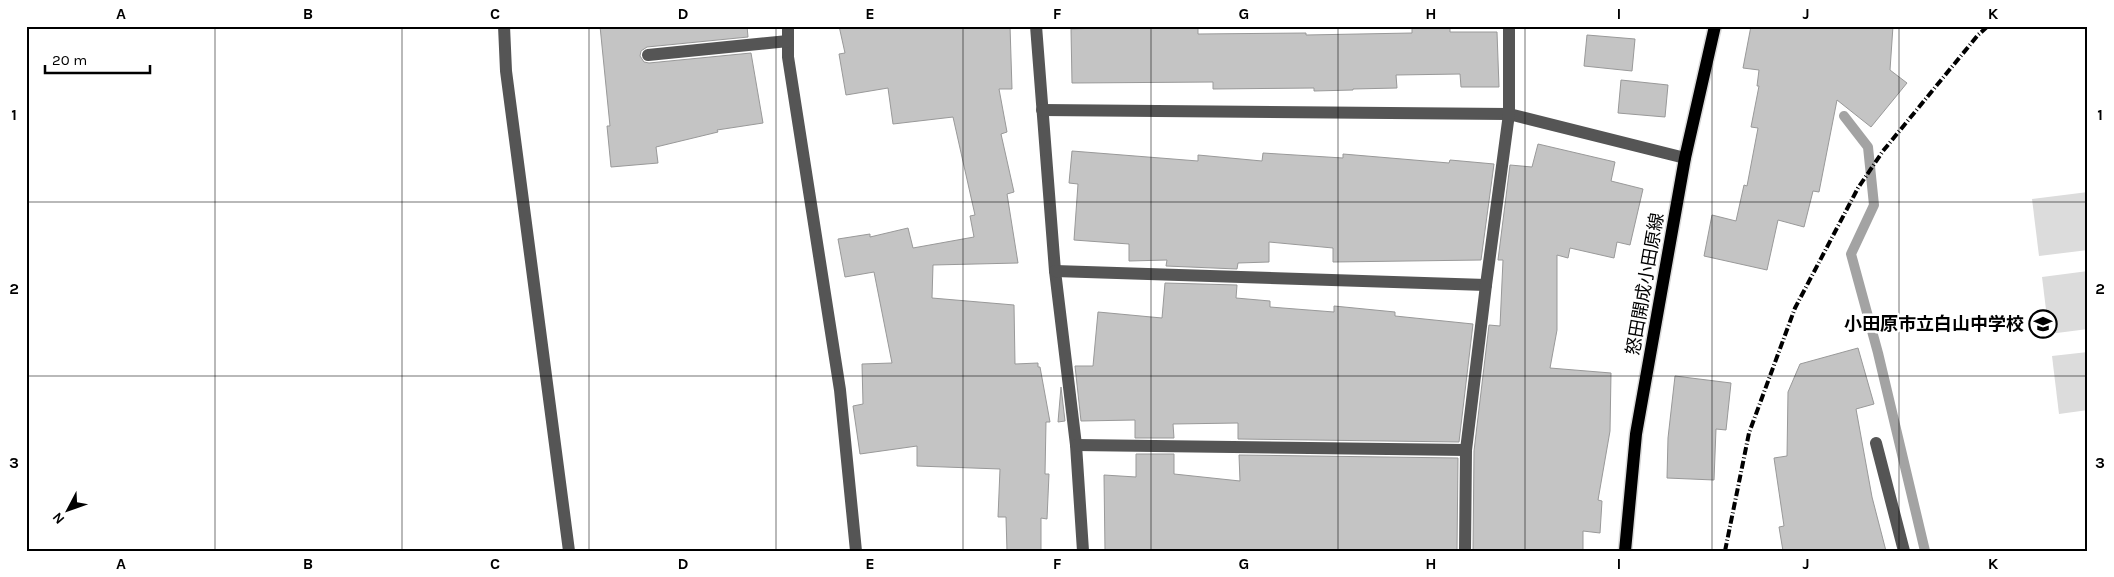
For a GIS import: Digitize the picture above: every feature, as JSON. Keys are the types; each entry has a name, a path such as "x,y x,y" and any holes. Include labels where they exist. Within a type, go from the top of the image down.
{"main road":[{"name":"怒田開成小田原線","path":"1625,551 1636,434 1686,158 1715,26"}],"street":[{"path":"504,26 506,71 569,551"},
{"path":"788,26 788,57 840,390 856,551"},
{"path":"1036,26 1055,271 1076,445 1083,551"},
{"path":"1465,551 1466,450 1509,114 1509,26"},
{"path":"648,55 788,41"},
{"path":"1042,110 1509,114 1686,158"},
{"path":"1055,271 1486,284"},
{"path":"1876,443 1904,551"},
{"path":"1076,445 1466,450"}],"shaded area":[{"path":"2088,192 2088,250 2039,256 2032,199"},
{"path":"2088,271 2088,329 2049,334 2042,277"},
{"path":"2088,352 2088,410 2059,414 2052,356"}],"building":[{"path":"600,26 747,26 748,37 647,47 641,51 640,56 644,62 649,63 751,53 763,123 717,130 718,132 656,147 658,163 611,167 607,126 610,126"},
{"path":"839,26 1010,26 1012,89 999,89 1007,132 1001,134 1014,192 1007,194 1018,263 933,265 932,298 1014,305 1015,364 1038,363 1050,422 1046,422 1045,474 1049,474 1047,519 1041,518 1041,551 1007,551 1006,517 998,517 1000,469 917,466 917,446 860,454 853,406 863,404 862,364 892,363 874,272 845,277 838,239 870,234 870,237 908,228 913,248 974,237 970,216 975,215 953,117 893,124 888,88 846,95 839,54 845,53"},
{"path":"1155,26 1155,28 1198,28 1198,34 1306,33 1306,35 1412,33 1412,26 1450,26 1450,32 1497,32 1499,87 1461,87 1460,74 1396,75 1397,88 1314,91 1314,88 1213,89 1213,82 1072,83 1071,29"},
{"path":"1751,26 1893,26 1890,70 1907,83 1871,127 1837,100 1819,192 1813,191 1804,227 1778,220 1767,270 1704,256 1712,215 1736,221 1744,185 1747,186 1758,128 1751,127 1759,86 1757,86 1759,70 1743,68"},
{"path":"1587,35 1635,39 1632,71 1584,66"},
{"path":"1621,80 1668,85 1665,117 1618,113"},
{"path":"1538,144 1615,162 1611,181 1643,189 1630,245 1617,242 1614,258 1570,248 1568,258 1557,255 1557,330 1550,368 1611,373 1610,431 1598,500 1602,501 1600,533 1583,531 1583,551 1473,551 1474,451 1489,325 1500,326 1503,260 1498,260 1510,165 1532,167"},
{"path":"1072,151 1198,161 1198,155 1262,161 1263,153 1343,158 1343,154 1449,163 1450,160 1494,164 1481,260 1333,262 1333,248 1269,242 1269,262 1238,263 1237,269 1166,266 1167,260 1129,261 1129,244 1074,240 1078,184 1069,183"},
{"path":"1165,283 1237,285 1236,298 1270,301 1270,307 1334,312 1334,306 1395,312 1395,316 1473,324 1459,442 1238,439 1238,423 1173,424 1174,438 1135,438 1135,420 1081,421 1075,366 1093,366 1098,312 1162,318"},
{"path":"1858,348 1874,404 1856,409 1872,497 1886,551 1783,551 1779,527 1784,526 1774,458 1787,456 1788,392 1800,364"},
{"path":"1675,376 1731,383 1726,430 1716,429 1714,480 1667,478 1668,438"},
{"path":"1061,387 1065,421 1058,422"},
{"path":"1136,454 1174,454 1174,474 1240,481 1239,455 1458,458 1457,551 1105,551 1104,475 1136,477"}],"waterway":[{"path":"1844,116 1868,147 1874,205 1851,254 1878,353 1925,551"}],"railway":[{"path":"1725,551 1749,433 1795,308 1858,188 1883,151 1978,35 1988,26"}],"place":[{"name":"小田原市立白山中学校","path":"2043,324"}]}
